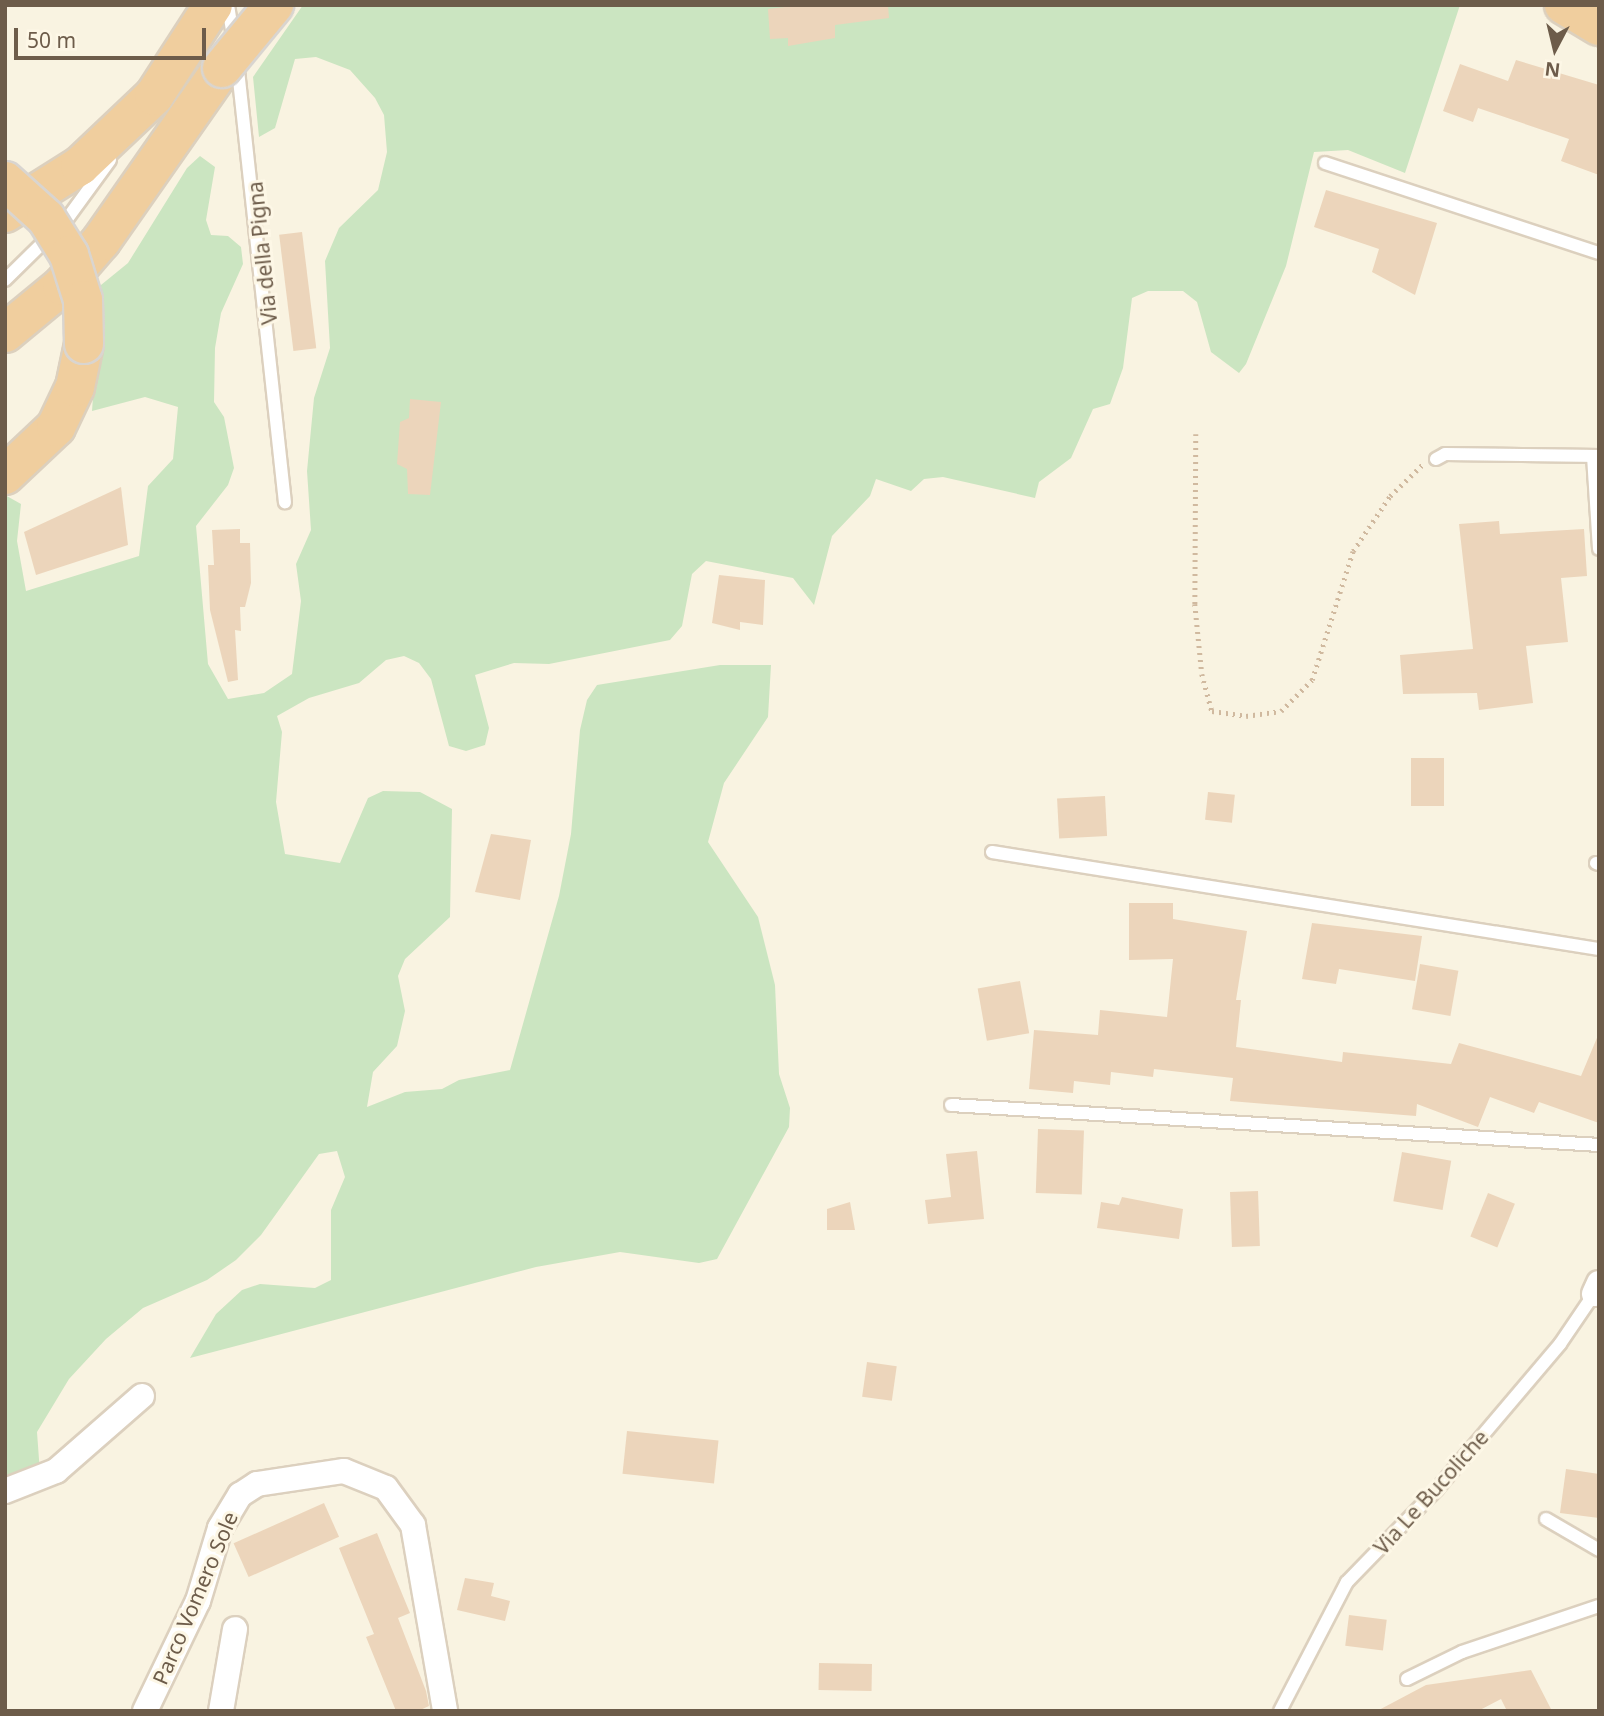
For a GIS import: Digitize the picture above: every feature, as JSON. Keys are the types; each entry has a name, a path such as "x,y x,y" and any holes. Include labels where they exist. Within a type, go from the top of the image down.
{"highway":[{"path":"5,333 62,286 101,242 222,68 262,5"},
{"path":"222,68 274,5"},
{"path":"1564,5 1599,26"},
{"path":"5,213 80,166 154,96 203,20"},
{"path":"5,181 46,218 69,255 83,300 84,344 75,387 56,427 5,475"}],"street":[{"path":"5,1491 56,1471 142,1396"},
{"name":"Parco Vomero Sole","path":"145,1711 198,1601 220,1528 240,1495 257,1484 344,1471 386,1488 413,1524 446,1711"},
{"path":"221,1711 235,1629"}],"lane":[{"name":"Via della Pigna","path":"228,5 254,178 285,502"},
{"path":"5,280 67,219 154,96"},
{"path":"1325,163 1599,253"},
{"path":"1436,458 1596,456 1599,549"},
{"path":"992,852 1599,949"},
{"path":"951,1105 1599,1146"},
{"name":"Via Le Bucoliche","path":"1280,1711 1348,1582 1455,1468 1597,1296"},
{"path":"1546,1519 1599,1550"},
{"path":"1407,1679 1462,1652 1599,1606"}],"path":[{"path":"1196,434 1195,604 1202,674 1212,711 1246,716 1282,711 1312,680 1353,551 1414,468 1436,458"}],"green space":[{"path":"303,5 1460,5 1405,173 1348,150 1314,152 1286,266 1246,364 1239,373 1211,352 1197,302 1183,291 1148,291 1132,298 1123,368 1110,404 1093,409 1071,458 1039,482 1035,498 943,477 924,479 911,491 876,479 870,496 832,536 814,605 793,578 706,561 692,574 682,626 670,640 549,664 514,663 475,675 489,728 485,745 466,751 449,746 431,679 419,663 404,656 386,660 359,683 309,698 277,716 282,732 276,802 285,854 340,863 368,798 383,791 420,792 452,809 450,917 405,959 398,976 405,1011 397,1046 373,1072 367,1107 405,1092 442,1089 459,1080 510,1070 559,896 571,834 580,730 587,700 597,685 720,665 771,665 768,717 724,783 708,842 758,917 775,985 779,1074 790,1108 789,1127 717,1259 699,1263 620,1252 536,1267 190,1358 216,1314 242,1290 260,1284 315,1288 331,1280 331,1210 345,1177 337,1151 319,1154 261,1235 236,1260 207,1280 143,1308 106,1339 69,1379 37,1432 40,1473 5,1484 5,495 21,504 17,541 26,591 139,556 148,486 173,459 178,407 145,397 92,411 101,285 128,263 187,168 200,156 215,167 206,220 211,235 228,236 241,247 243,264 221,313 215,348 214,402 224,417 234,468 228,485 196,526 208,664 228,699 264,693 292,674 301,601 296,564 311,530 307,471 314,398 330,348 325,261 339,228 378,190 387,152 384,115 375,98 350,70 316,57 295,59 275,128 259,137 253,77"}],"building":[{"path":"802,5 888,5 889,18 835,25 835,38 788,46 788,38 770,39 768,9"},
{"path":"1516,60 1599,85 1599,175 1561,161 1569,139 1478,108 1473,122 1443,111 1460,64 1508,81"},
{"path":"1326,190 1437,223 1415,295 1372,272 1379,249 1314,227"},
{"path":"302,232 316,348 293,351 279,235"},
{"path":"410,399 441,402 430,495 408,494 407,469 397,464 400,422 409,418"},
{"path":"121,487 128,545 36,575 24,532"},
{"path":"1499,521 1500,534 1584,529 1587,576 1561,578 1568,642 1526,646 1533,703 1479,710 1477,693 1403,694 1400,655 1473,649 1459,524"},
{"path":"240,529 240,543 250,543 251,583 245,607 240,607 241,631 235,630 238,680 228,682 210,610 208,565 214,565 212,530"},
{"path":"719,575 765,580 763,625 740,622 740,630 712,623"},
{"path":"1411,758 1444,758 1444,806 1411,806"},
{"path":"1208,792 1235,795 1232,823 1205,820"},
{"path":"1105,796 1107,836 1059,838 1057,799"},
{"path":"491,834 531,840 520,900 475,892"},
{"path":"1129,903 1173,903 1173,919 1247,931 1236,1000 1241,1000 1236,1047 1342,1062 1343,1052 1451,1064 1459,1043 1581,1076 1599,1033 1599,1123 1539,1102 1534,1113 1490,1097 1478,1127 1417,1104 1416,1116 1230,1101 1233,1078 1154,1069 1153,1077 1111,1072 1110,1085 1074,1081 1073,1093 1029,1089 1034,1030 1098,1035 1100,1010 1167,1017 1173,959 1129,960"},
{"path":"1312,923 1422,936 1415,981 1339,969 1336,984 1302,979"},
{"path":"1420,964 1458,971 1450,1016 1412,1009"},
{"path":"1020,981 1029,1033 987,1041 978,988"},
{"path":"1038,1129 1084,1131 1082,1195 1036,1193"},
{"path":"977,1151 984,1219 928,1224 925,1200 951,1197 946,1154"},
{"path":"1402,1152 1451,1161 1443,1210 1393,1201"},
{"path":"1258,1191 1260,1246 1232,1247 1230,1192"},
{"path":"1488,1193 1515,1204 1497,1247 1470,1237"},
{"path":"1122,1197 1183,1209 1179,1239 1097,1228 1101,1202 1119,1205"},
{"path":"850,1202 855,1230 827,1230 827,1209"},
{"path":"867,1362 897,1366 892,1401 862,1397"},
{"path":"627,1431 718,1441 714,1483 623,1474"},
{"path":"1566,1469 1599,1474 1599,1518 1560,1513"},
{"path":"324,1503 339,1537 249,1577 234,1543"},
{"path":"377,1533 410,1613 398,1618 426,1691 429,1706 418,1711 396,1711 366,1637 374,1634 339,1548"},
{"path":"465,1578 494,1583 491,1596 510,1601 505,1621 457,1610"},
{"path":"1349,1615 1387,1620 1383,1650 1345,1646"},
{"path":"819,1663 872,1664 872,1691 819,1690"},
{"path":"1531,1670 1552,1711 1507,1711 1501,1699 1478,1711 1377,1711 1426,1685"}]}
